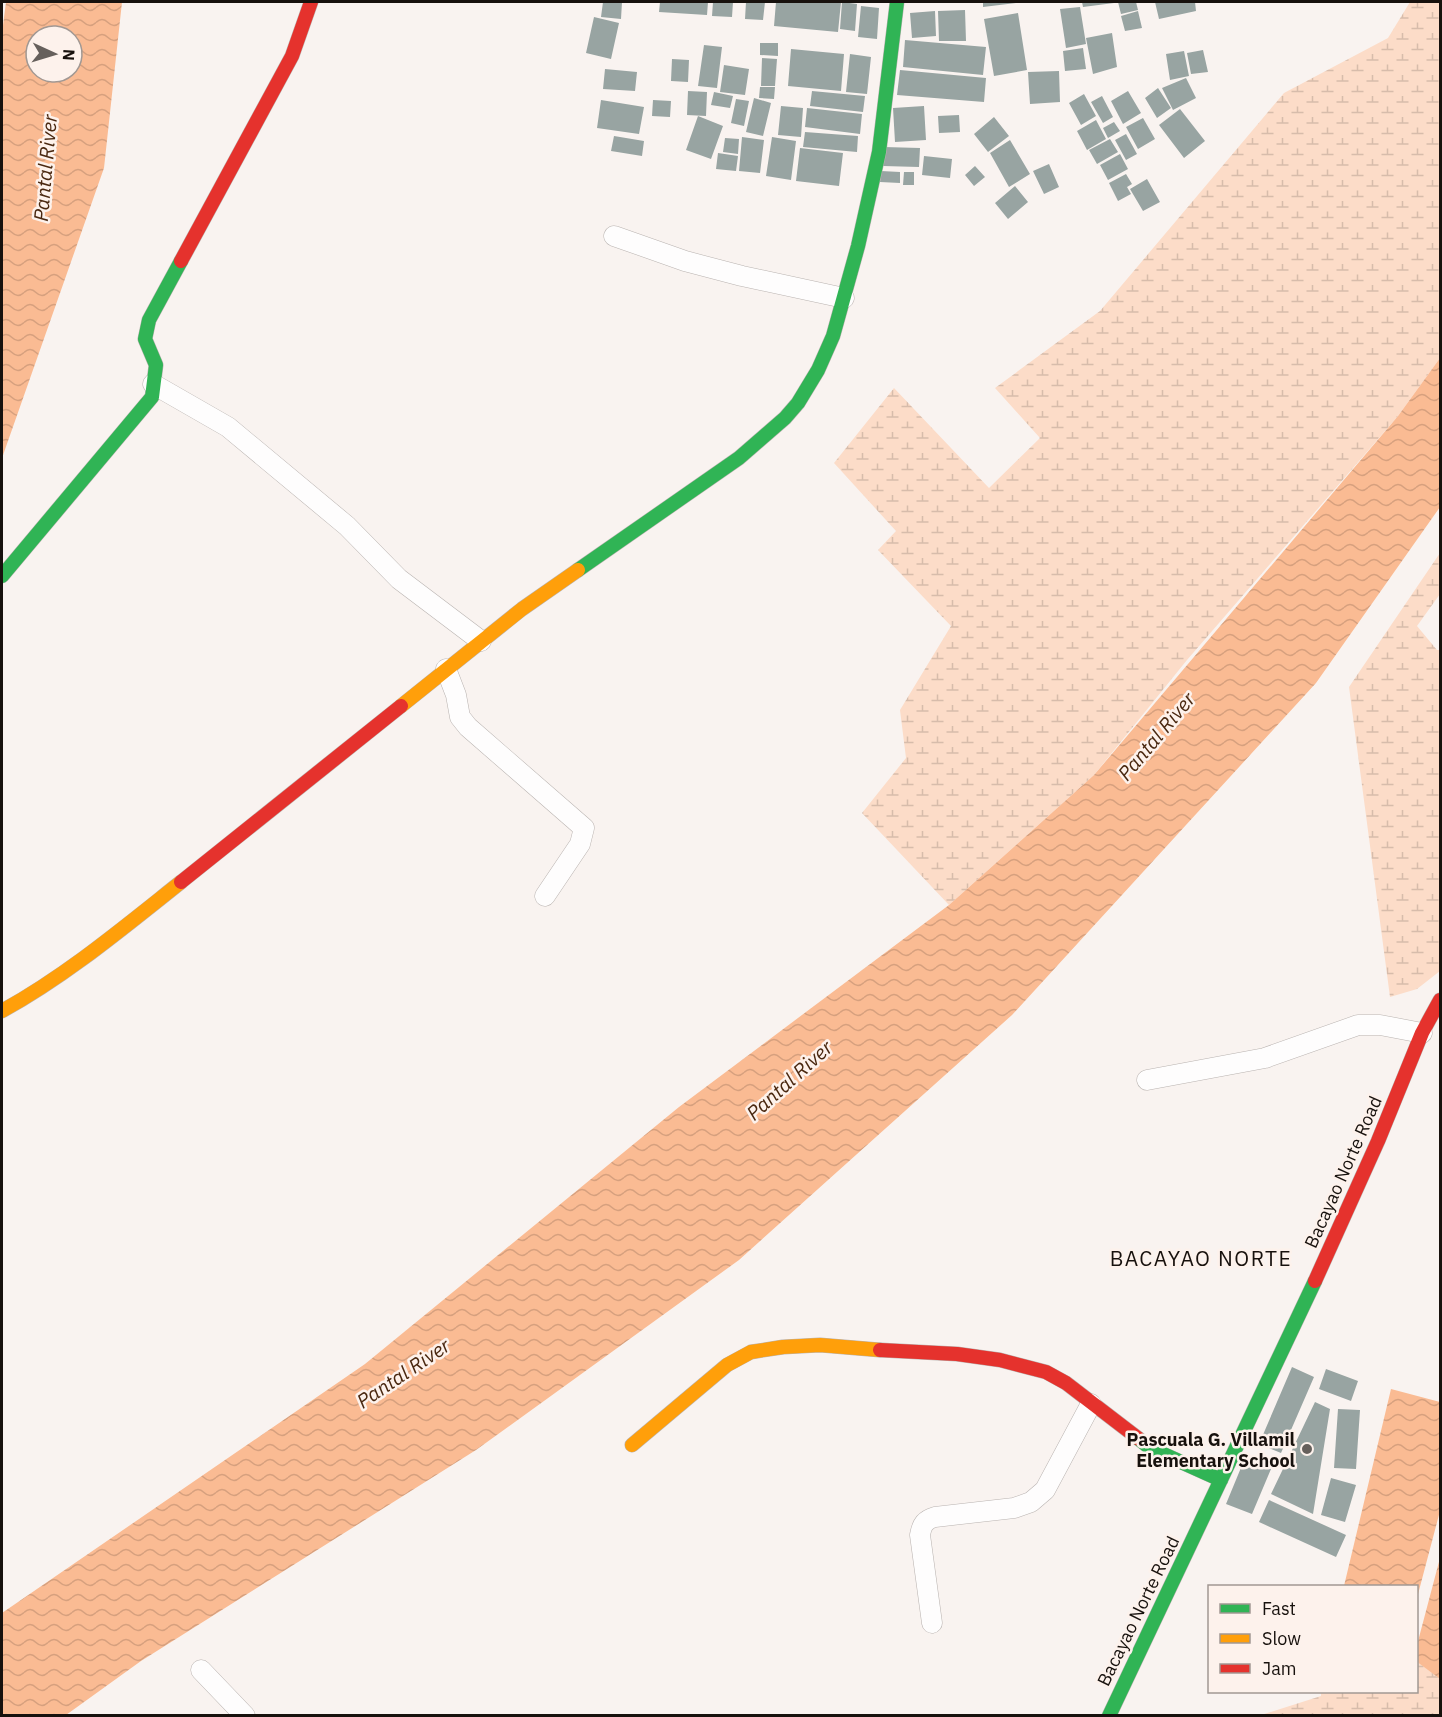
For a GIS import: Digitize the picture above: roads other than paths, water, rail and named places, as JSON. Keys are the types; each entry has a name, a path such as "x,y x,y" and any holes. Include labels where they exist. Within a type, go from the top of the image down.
{"street":[{"path":"2,576 152,397 156,365 145,339 149,320 292,56 310,2"},
{"path":"2,1011 82,961 522,609 739,458 785,418 798,403 818,370 833,336 844,298 879,152 897,2"},
{"path":"614,236 686,261 742,276 844,298"},
{"path":"153,384 228,427 347,526 399,579 481,641"},
{"path":"446,669 456,695 460,717 468,727 584,828 580,844 545,896"},
{"name":"Bacayao Norte Road","path":"1109,1716 1322,1267 1378,1141 1422,1033 1440,1000"},
{"path":"1147,1080 1265,1058 1358,1025 1380,1025 1422,1033"},
{"path":"632,1445 727,1365 751,1352 820,1345 899,1352 957,1354 1000,1360 1046,1372 1066,1383 1150,1448 1221,1480"},
{"path":"932,1623 920,1535 922,1525 935,1517 1014,1508 1030,1502 1045,1490 1091,1404"},
{"path":"201,1670 245,1716"}],"water":[{"name":"Pantal River","path":"6,2 122,2 104,168 2,458 2,33"},
{"name":"Pantal River","path":"1440,358 1440,507 1316,683 1012,1015 739,1260 476,1450 141,1661 66,1715 2,1715 2,1613 365,1364 679,1107 949,905 1094,775 1398,416"},
{"path":"1391,1389 1440,1402 1440,1511 1418,1594 1418,1585 1344,1585"},
{"path":"1440,1558 1440,1679 1418,1662 1418,1641"}],"place":[{"name":"Pascuala G. Villamil Elementary School","path":"1307,1449"}],"district":[{"name":"BACAYAO NORTE","path":"1201,1258"}]}
